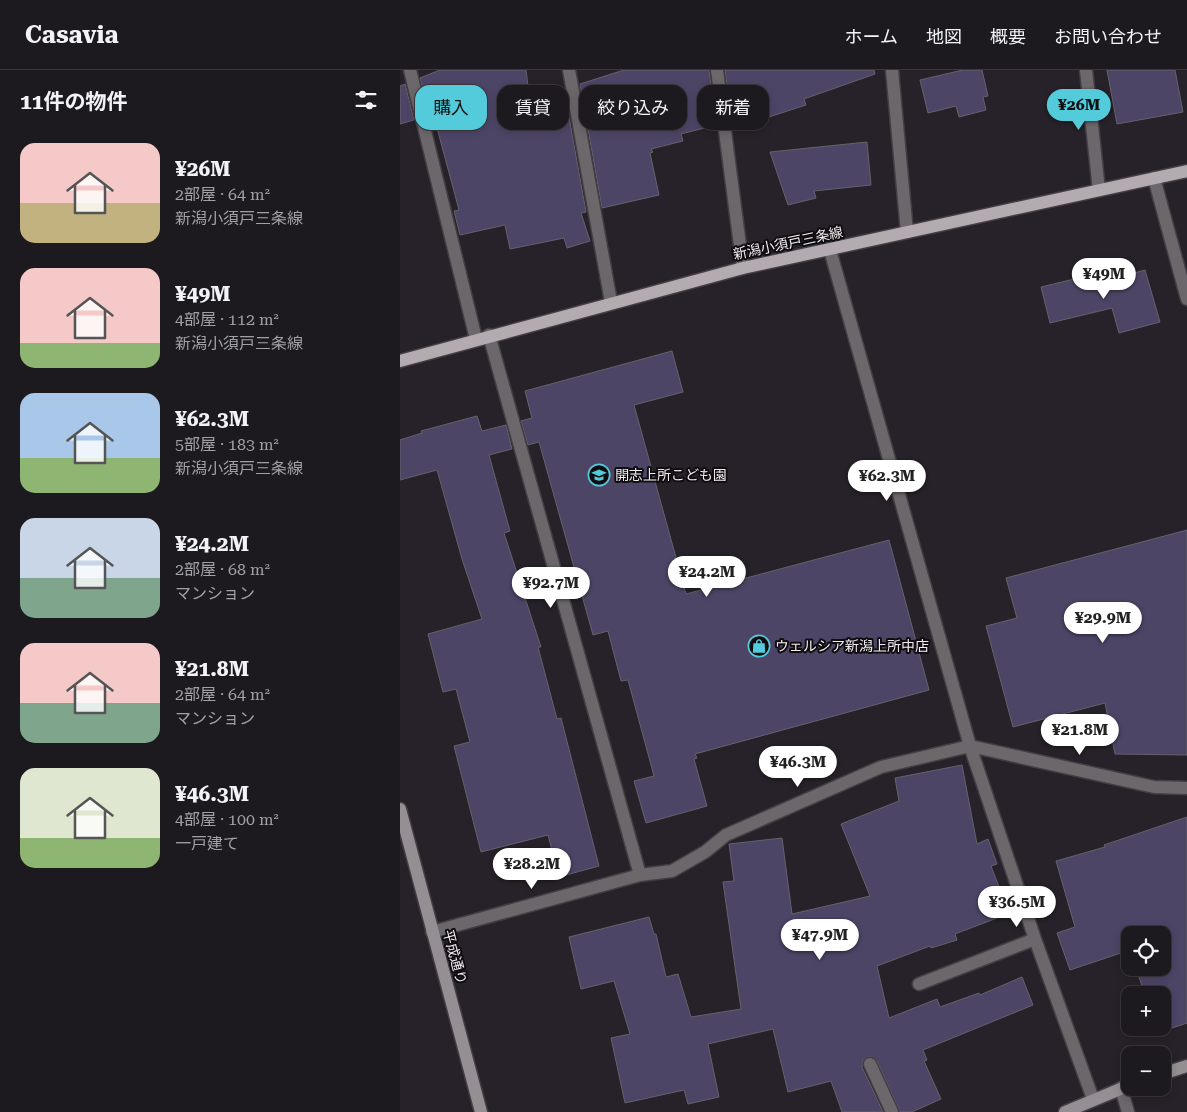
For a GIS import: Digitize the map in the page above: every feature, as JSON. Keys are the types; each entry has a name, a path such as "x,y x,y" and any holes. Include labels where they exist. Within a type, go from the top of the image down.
{"main road":[{"name":"新潟小須戸三条線","path":"400,360 743,268 1187,171"}],"street":[{"path":"410,70 482,337 640,875"},
{"path":"569,70 611,302"},
{"path":"717,70 743,268"},
{"path":"892,70 908,232"},
{"path":"1086,70 1099,190"},
{"path":"1154,178 1187,299"},
{"path":"830,250 970,746 1035,938 1094,1100"},
{"path":"432,932 640,875 672,871 705,852 726,835 881,767 970,746 1154,787 1187,788"},
{"name":"平成通り","path":"400,809 481,1112"},
{"path":"919,984 1035,938"},
{"path":"870,1064 892,1112"},
{"path":"1171,1071 1187,1066"},
{"path":"1065,1112 1121,1089"},
{"path":"1126,1096 1128,1112"}],"building":[{"path":"440,70 526,70 528,85 497,85 497,130 569,130 569,117 586,212 581,213 590,241 567,248 564,238 510,249 505,225 460,235 454,211 459,210 438,130 487,130 487,85 422,85 420,78"},
{"path":"624,70 709,70 711,85 697,85 697,130 681,134 683,141 651,149 653,152 650,153 659,195 602,208 588,130 687,130 687,85 580,84"},
{"path":"725,70 874,70 875,74 804,99 806,105 769,117 769,85 727,85"},
{"path":"963,70 982,70 988,96 983,97 986,110 959,117 956,106 928,113 920,80"},
{"path":"1107,70 1175,70 1183,112 1117,124"},
{"path":"405,84 414,120 400,124 400,86"},
{"path":"867,142 871,185 814,191 816,198 788,205 770,152"},
{"path":"1145,270 1160,322 1119,333 1112,308 1050,323 1041,287 1091,275 1093,284"},
{"path":"672,351 683,392 634,405 686,594 889,540 929,690 695,754 697,758 694,759 707,806 646,823 634,781 654,776 628,680 621,681 608,631 593,635 539,442 528,445 521,421 532,418 525,391"},
{"path":"477,416 482,431 506,425 512,449 489,455 510,531 504,533 541,647 538,647 557,719 561,718 599,866 559,877 548,835 481,852 454,746 470,742 456,689 443,692 428,634 482,619 462,559 437,470 400,480 400,440 422,433 421,431"},
{"path":"1187,530 1187,755 1115,754 1105,703 1013,727 986,626 1017,618 1006,578"},
{"path":"962,765 977,844 988,839 997,864 991,866 1006,905 994,909 997,918 955,934 957,940 931,948 930,946 877,966 889,1018 937,999 940,1007 979,993 980,995 1022,977 1033,1005 923,1050 927,1060 924,1061 941,1099 912,1112 900,1112 877,1061 870,1056 863,1060 862,1067 883,1112 842,1112 831,1081 788,1092 773,1029 708,1044 719,1097 688,1104 684,1090 625,1103 611,1038 630,1034 614,981 581,989 569,937 649,917 654,934 656,934 666,977 678,974 691,1017 741,1009 723,882 734,881 729,844 782,838 792,914 870,896 841,824 899,801 895,778"},
{"path":"1187,817 1187,1023 1171,1028 1171,986 1142,986 1139,976 1171,976 1171,926 1121,926 1121,953 1070,970 1057,933 1075,927 1056,861 1105,847 1104,845"}],"place":[{"name":"開志上所こども園","path":"599,475"},
{"name":"ウェルシア新潟上所中店","path":"759,646"}]}
